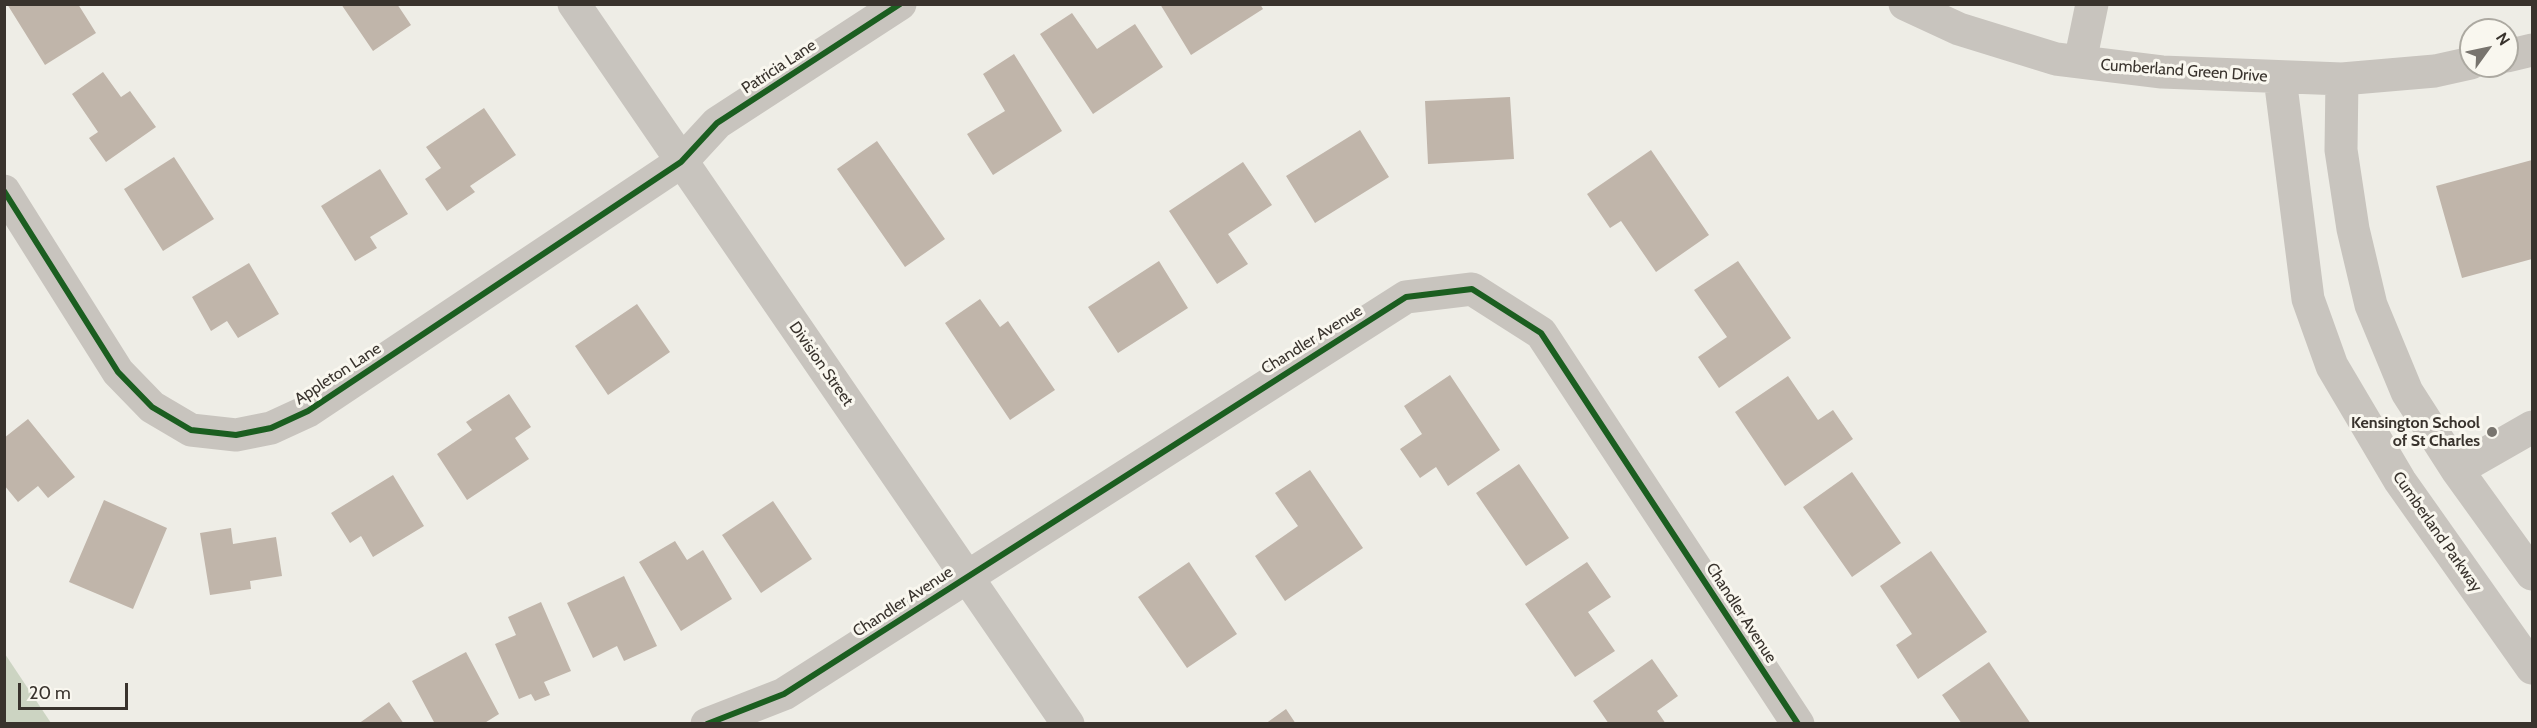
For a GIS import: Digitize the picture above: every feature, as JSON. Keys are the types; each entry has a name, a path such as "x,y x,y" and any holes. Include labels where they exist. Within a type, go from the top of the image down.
{"street":[{"name":"Division Street","path":"574,4 1068,723"},
{"name":"Patricia Lane","path":"681,162 717,123 900,4"},
{"name":"Cumberland Green Drive","path":"1905,4 1959,29 2056,59 2162,72 2342,79 2435,71 2459,66"},
{"path":"2080,62 2092,4"},
{"name":"Cumberland Parkway","path":"2280,78 2308,299 2332,366 2400,481 2532,668"},
{"path":"2342,79 2341,150 2353,229 2371,305 2407,392 2457,470 2532,574"},
{"name":"Appleton Lane","path":"4,191 118,372 153,408 191,430 236,435 271,428 308,411 681,162"},
{"name":"Chandler Avenue","path":"707,723 784,694 1406,297 1472,289 1541,333 1798,723"},
{"path":"2457,470 2532,427"}],"green space":[{"path":"5,654 51,723 5,723"}],"building":[{"path":"7,4 78,4 96,33 45,65"},
{"path":"341,4 397,4 411,25 373,51"},
{"path":"1160,4 1260,4 1263,9 1191,55"},
{"path":"1072,13 1097,49 1135,24 1163,67 1093,114 1040,34"},
{"path":"1014,54 1062,131 993,175 967,134 1005,111 983,74"},
{"path":"103,72 121,97 130,91 156,127 106,162 89,138 98,132 72,94"},
{"path":"1510,97 1514,159 1428,164 1425,101"},
{"path":"484,108 516,155 470,186 475,192 447,211 425,179 441,168 426,147"},
{"path":"1360,130 1389,177 1315,223 1286,176"},
{"path":"877,141 945,239 905,267 837,169"},
{"path":"1651,150 1709,235 1656,272 1621,221 1610,228 1587,194"},
{"path":"174,157 214,219 163,251 124,189"},
{"path":"2532,160 2532,259 2462,278 2436,186"},
{"path":"1243,162 1272,205 1228,234 1248,264 1217,284 1169,211"},
{"path":"380,169 408,214 370,237 377,248 355,261 321,206"},
{"path":"1159,261 1188,308 1118,353 1088,307"},
{"path":"1738,261 1791,338 1719,388 1698,357 1727,337 1694,290"},
{"path":"249,263 279,314 238,338 227,321 211,331 192,297"},
{"path":"980,299 1000,327 1008,321 1055,390 1010,420 945,323"},
{"path":"637,304 670,352 608,395 575,346"},
{"path":"1450,375 1500,450 1448,486 1436,467 1420,478 1400,449 1422,434 1404,406"},
{"path":"1788,376 1818,420 1833,410 1853,439 1785,486 1735,412"},
{"path":"509,394 531,427 515,438 529,459 467,500 437,454 472,430 466,422"},
{"path":"28,419 75,477 48,498 38,486 18,502 4,485 4,438"},
{"path":"1519,464 1569,538 1526,566 1476,493"},
{"path":"1310,470 1363,548 1285,601 1255,556 1298,526 1275,493"},
{"path":"1852,472 1901,543 1852,577 1803,507"},
{"path":"393,475 424,526 373,557 361,536 350,543 331,513"},
{"path":"104,500 167,528 133,609 69,582"},
{"path":"773,501 812,559 761,593 722,535"},
{"path":"231,528 233,544 276,537 282,576 250,581 251,589 210,595 200,533"},
{"path":"675,541 687,560 703,550 732,599 681,631 639,562"},
{"path":"1931,551 1987,632 1918,679 1896,645 1912,634 1880,586"},
{"path":"1189,562 1237,634 1187,668 1138,597"},
{"path":"1587,562 1611,597 1588,612 1615,651 1575,677 1525,604"},
{"path":"624,576 657,646 624,661 617,646 593,658 567,603"},
{"path":"541,602 571,671 544,682 550,695 535,701 531,694 519,699 495,644 516,635 508,617"},
{"path":"466,652 499,714 483,724 435,724 412,681"},
{"path":"1652,659 1678,696 1657,711 1666,724 1609,724 1593,701"},
{"path":"1989,662 2031,724 1962,724 1942,695"},
{"path":"389,702 404,724 358,724"},
{"path":"1286,709 1296,724 1265,724"}],"cycle path":[{"path":"4,191 118,372 152,407 191,430 236,435 271,428 308,411 681,162 717,123 900,4"},
{"path":"707,724 784,694 1406,297 1472,289 1541,333 1798,724"}],"place":[{"name":"Kensington School of St Charles","path":"2492,432"}]}
